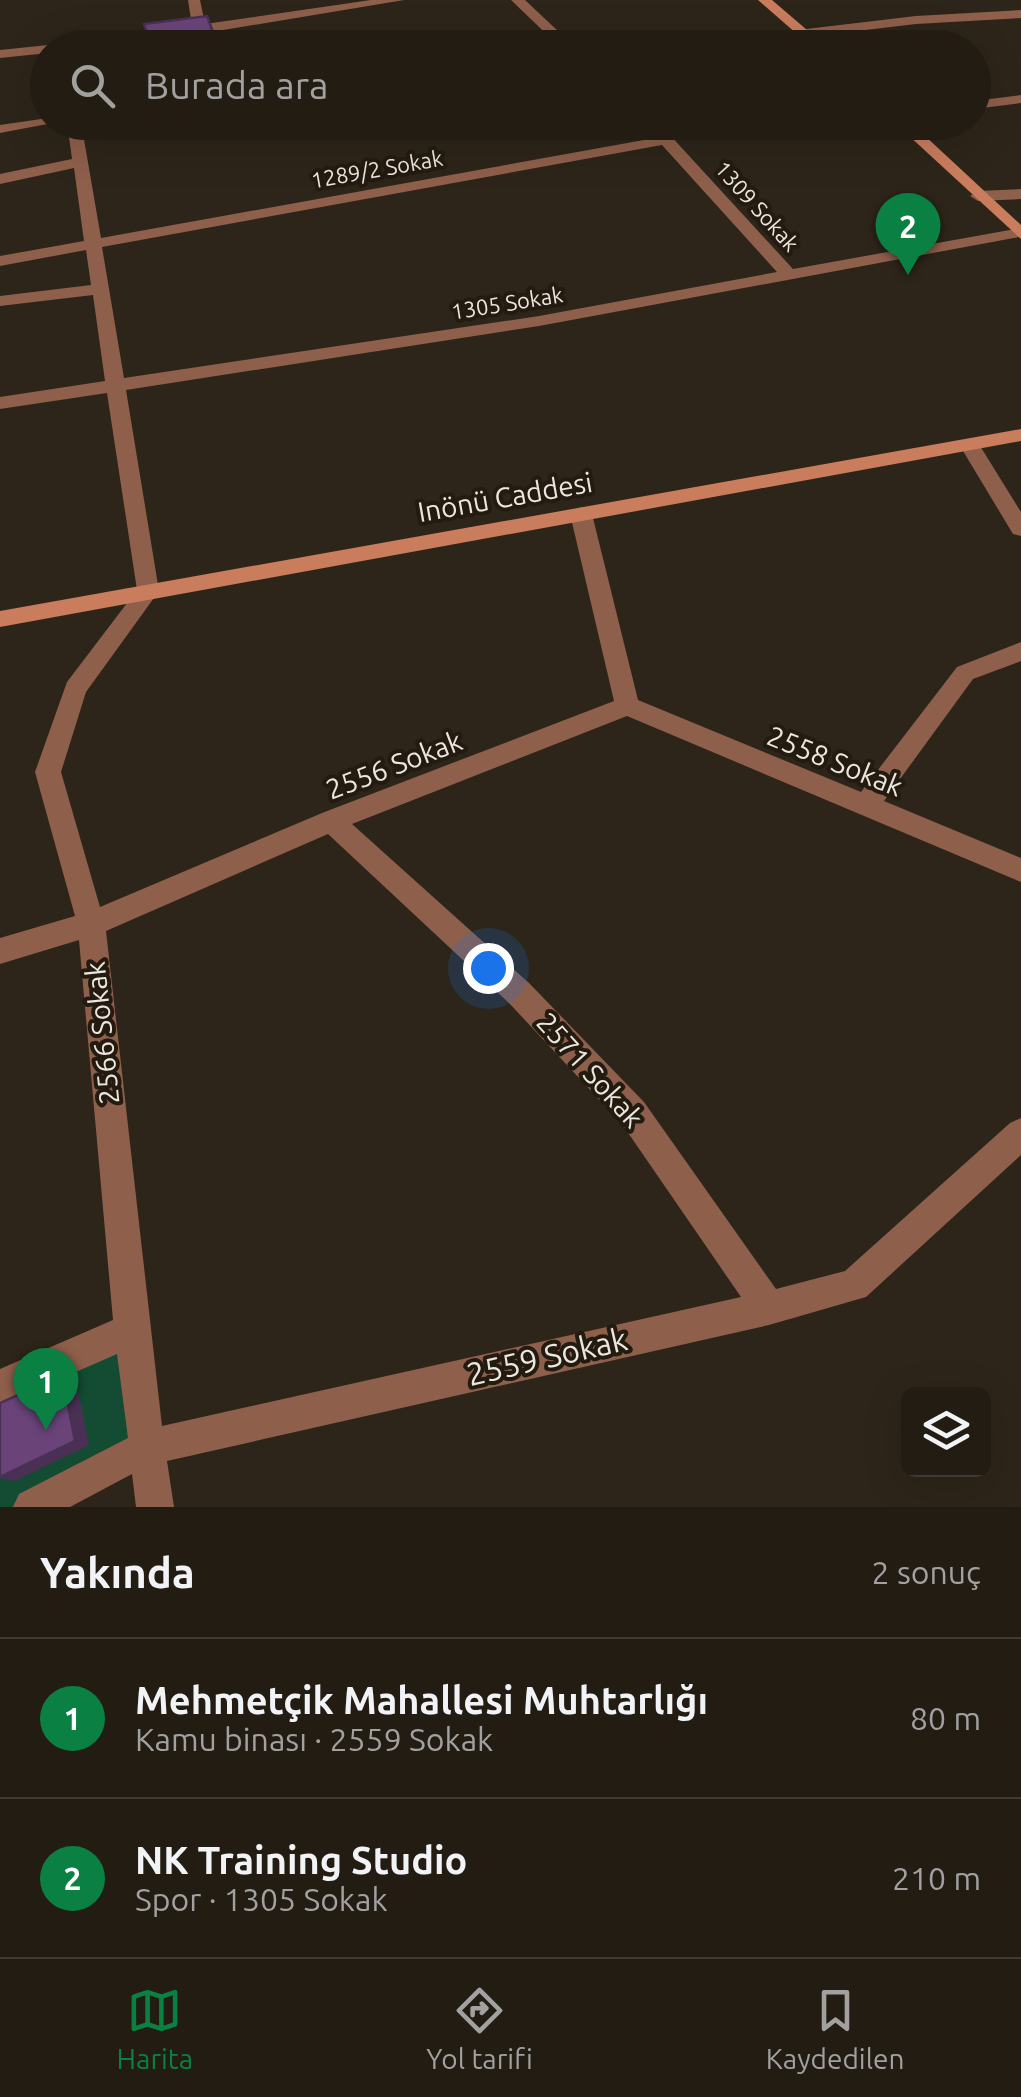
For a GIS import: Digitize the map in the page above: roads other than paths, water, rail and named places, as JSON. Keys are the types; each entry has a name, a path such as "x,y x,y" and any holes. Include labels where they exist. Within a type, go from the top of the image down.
{"street":[{"path":"194,0 199,30 398,0"},
{"path":"517,0 550,30"},
{"path":"764,0 802,30"},
{"path":"831,30 1021,14"},
{"path":"0,54 30,51"},
{"path":"991,103 1021,99"},
{"path":"0,128 30,125"},
{"path":"77,140 148,591"},
{"name":"1289/2 Sokak","path":"0,261 604,140"},
{"name":"1309 Sokak","path":"669,140 791,277"},
{"path":"920,140 1020,233"},
{"path":"0,179 81,162"},
{"path":"978,196 1021,194"},
{"name":"1305 Sokak","path":"0,404 539,321 1020,233"},
{"path":"0,301 102,289"},
{"name":"Inönü Caddesi","path":"0,620 1021,436"},
{"path":"970,446 1021,529"},
{"path":"581,514 627,706"},
{"name":"2566 Sokak","path":"148,591 74,689 48,772 91,924 131,1330 155,1507"},
{"path":"866,805 965,672 1021,651"},
{"name":"2558 Sokak","path":"627,706 1021,870"},
{"name":"2556 Sokak","path":"0,952 91,924 331,821 627,706"},
{"name":"2571 Sokak","path":"331,821 519,993 633,1112 769,1308"},
{"name":"2559 Sokak","path":"32,1507 145,1448 769,1308 854,1285 1021,1134"},
{"path":"0,1387 131,1330"}],"place":[{"name":"NK Training Studio","path":"908,275"},
{"name":"Mehmetçik Mahallesi Muhtarlığı","path":"46,1430"}]}
